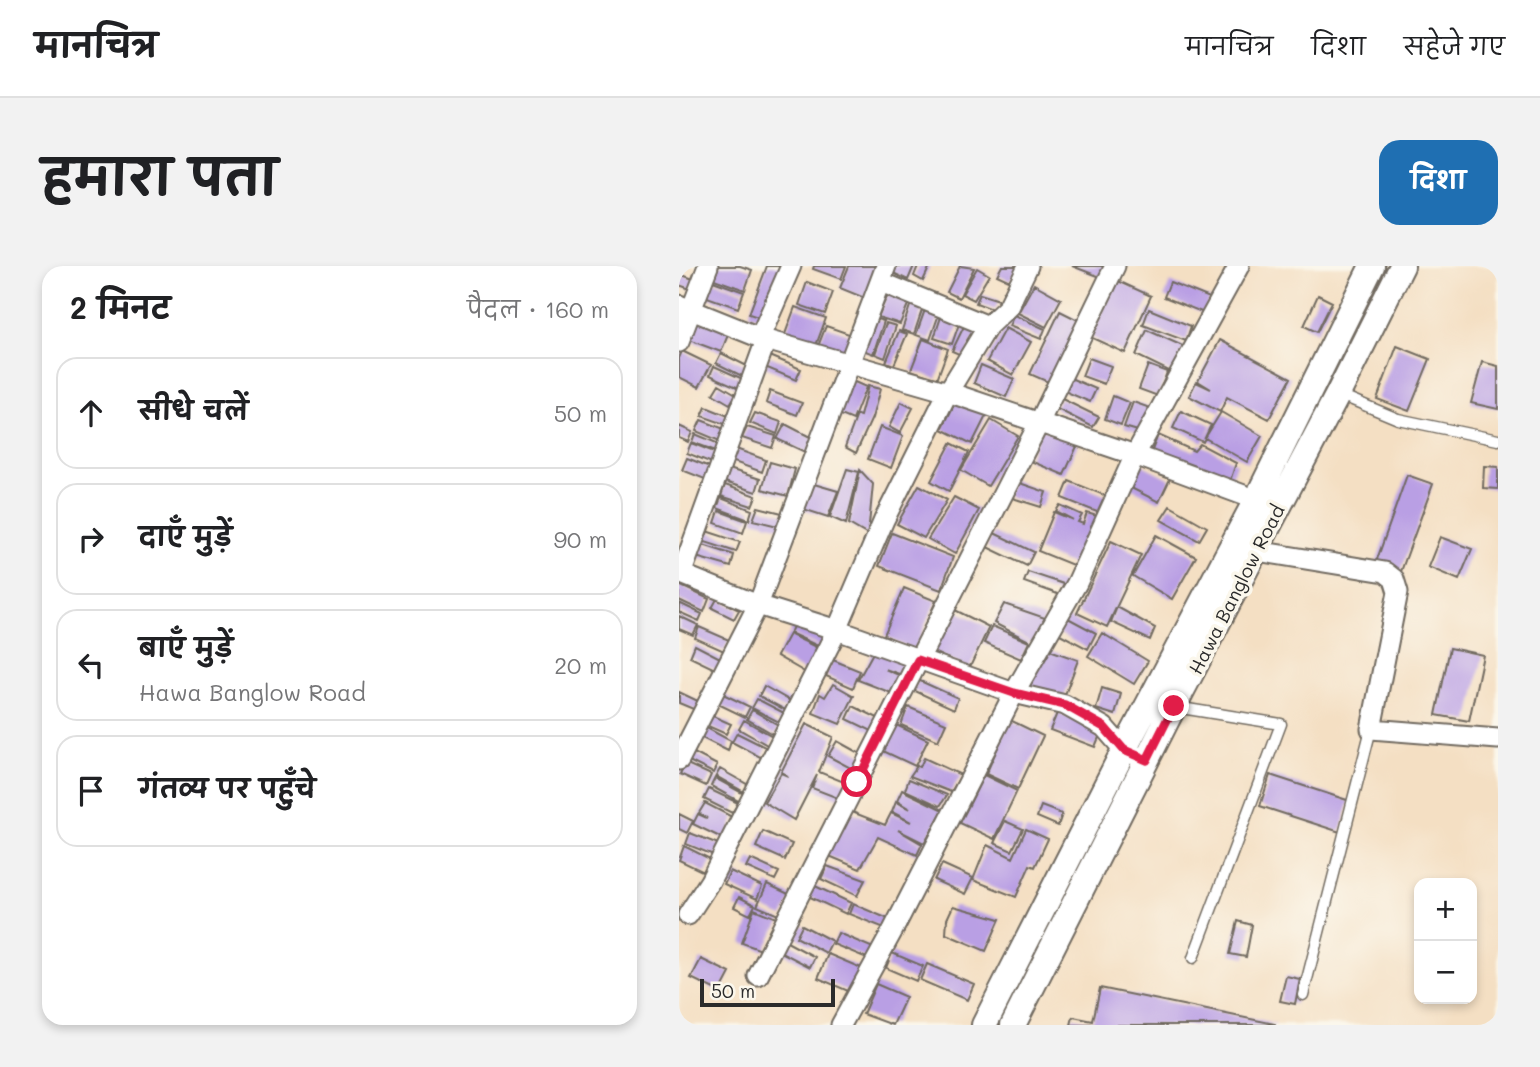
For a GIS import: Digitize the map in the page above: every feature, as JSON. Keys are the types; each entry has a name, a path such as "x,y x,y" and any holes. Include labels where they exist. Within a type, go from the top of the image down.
{"street":[{"path":"679,342 685,308 708,266"},
{"path":"791,266 680,573 758,605 1014,693 1065,705 1104,727 1136,755"},
{"path":"688,915 710,881 837,630 884,520 948,392 988,326 1008,307 1028,266"},
{"path":"758,976 1039,423 1115,266"},
{"path":"841,1025 893,930 1014,693 1077,583 1135,455 1239,266"},
{"name":"Hawa Banglow Road","path":"984,1025 1136,755 1267,504 1372,266"},
{"name":"Hawa Banglow Road","path":"1013,1025 1136,755 1174,706 1257,551 1267,504 1338,394 1402,266"},
{"path":"679,760 758,605 847,364 884,274 988,326"},
{"path":"685,308 763,338 948,392 1135,455 1267,504"},
{"path":"1257,551 1385,572 1394,579 1398,592 1371,729 1498,739"}],"lane":[{"path":"1338,394 1398,419 1498,439"},
{"path":"1174,706 1281,724 1192,958"},
{"path":"1303,995 1371,729"}],"building":[{"path":"719,266 740,266 752,270 745,290 714,279"},
{"path":"767,266 786,266 764,319 749,314"},
{"path":"814,266 846,266 841,279 813,269"},
{"path":"849,266 881,266 867,299 840,288"},
{"path":"892,266 914,266 908,280 889,271"},
{"path":"918,266 930,266 923,281 914,276"},
{"path":"960,266 974,268 959,298 947,292"},
{"path":"1002,266 1018,266 1010,281 997,275"},
{"path":"1072,266 1108,266 1103,278"},
{"path":"977,268 989,275 974,300 962,294"},
{"path":"679,274 699,281 696,291 679,285"},
{"path":"1116,280 1151,296 1125,353 1090,337"},
{"path":"713,281 744,292 738,308 707,297"},
{"path":"807,282 833,292 825,314 799,305"},
{"path":"1170,282 1210,298 1204,313 1164,297"},
{"path":"1034,284 1061,299 1046,327 1018,313"},
{"path":"890,289 911,297 900,324 878,317"},
{"path":"980,294 999,300 995,310 976,303"},
{"path":"1318,295 1332,302 1317,332 1304,326"},
{"path":"911,303 923,307 914,334 902,330"},
{"path":"795,307 826,318 815,348 784,337"},
{"path":"926,307 940,311 930,340 916,335"},
{"path":"1149,309 1191,326 1186,341 1143,325"},
{"path":"943,311 961,318 952,344 934,338"},
{"path":"1060,311 1084,323 1055,385 1030,374"},
{"path":"1014,315 1045,329 1041,339 1009,326"},
{"path":"697,318 730,330 721,352 689,340"},
{"path":"873,318 884,321 873,354 863,350"},
{"path":"966,322 979,328 966,357 952,351"},
{"path":"886,323 896,326 885,358 875,354"},
{"path":"826,326 855,336 846,360 817,349"},
{"path":"1005,328 1031,342 1013,375 987,361"},
{"path":"1147,330 1185,347 1173,373 1136,355"},
{"path":"899,331 907,334 894,365 886,362"},
{"path":"923,339 948,349 937,379 911,370"},
{"path":"1220,340 1291,378 1269,419 1227,397 1220,412 1189,396 1196,382 1211,389 1198,381"},
{"path":"1397,346 1430,359 1409,411 1377,399"},
{"path":"682,351 711,365 699,387 679,377 679,358"},
{"path":"721,353 749,367 744,377 716,363"},
{"path":"770,356 801,369 796,380 765,367"},
{"path":"1089,358 1111,366 1104,384 1082,376"},
{"path":"1482,362 1498,366 1498,409 1471,403"},
{"path":"981,365 1014,379 1006,397 974,383"},
{"path":"1148,365 1167,372 1158,396 1139,389"},
{"path":"714,366 745,380 741,389 710,375"},
{"path":"1068,377 1096,389 1090,402 1062,390"},
{"path":"850,380 866,387 853,420 836,413"},
{"path":"719,384 736,394 730,404 713,394"},
{"path":"868,386 880,389 872,418 856,453 845,447 857,415 860,416"},
{"path":"770,391 802,403 797,415 766,403"},
{"path":"1113,396 1130,403 1121,425 1105,419"},
{"path":"1060,398 1099,417 1093,427 1055,408"},
{"path":"957,399 987,414 972,444 942,429"},
{"path":"901,402 913,408 900,433 889,427"},
{"path":"1133,402 1153,409 1145,433 1124,427"},
{"path":"706,407 736,419 733,427 702,416"},
{"path":"1181,411 1211,425 1203,442 1173,428"},
{"path":"1221,412 1262,436 1247,462 1205,438"},
{"path":"755,413 781,422 777,434 750,423"},
{"path":"701,420 732,432 727,444 696,431"},
{"path":"991,420 1018,436 988,486 961,470"},
{"path":"785,424 814,439 807,453 777,439"},
{"path":"679,426 692,432 688,442 679,438"},
{"path":"747,427 776,436 772,448 742,438"},
{"path":"880,427 903,436 891,468 868,459"},
{"path":"1041,428 1078,444 1064,475 1028,460"},
{"path":"695,434 724,446 721,453 692,442"},
{"path":"1158,435 1194,451 1200,444 1236,463 1230,481 1151,453"},
{"path":"691,443 722,455 717,465 687,453"},
{"path":"951,443 969,452 949,491 931,481"},
{"path":"736,449 766,460 762,472 731,461"},
{"path":"687,458 715,469 710,481 682,470"},
{"path":"770,462 795,469 788,496 762,489"},
{"path":"1141,464 1170,479 1159,502 1129,487"},
{"path":"1484,466 1498,467 1498,489 1483,488"},
{"path":"729,469 760,479 756,492 725,482"},
{"path":"847,469 859,472 846,524 830,517"},
{"path":"860,470 873,484 868,535 849,524"},
{"path":"1407,475 1433,484 1399,577 1374,568"},
{"path":"1011,480 1046,492 1041,507 1006,496"},
{"path":"1069,481 1109,497 1102,514 1062,498"},
{"path":"807,482 838,491 828,517 797,507"},
{"path":"725,485 756,496 752,506 721,496"},
{"path":"919,485 947,500 924,538 897,524"},
{"path":"954,497 979,510 955,554 928,539"},
{"path":"721,498 752,510 749,520 717,508"},
{"path":"1060,505 1082,515 1078,522 1083,524 1087,513 1100,517 1080,568 1038,551 1054,512 1073,520 1056,511"},
{"path":"1170,506 1207,527 1199,541 1161,520"},
{"path":"758,507 786,514 782,527 753,520"},
{"path":"719,511 747,521 743,533 715,523"},
{"path":"706,531 740,542 736,552 702,541"},
{"path":"892,533 953,557 941,590 879,566"},
{"path":"994,533 1034,552 1027,566 987,547"},
{"path":"1156,535 1196,557 1172,599 1133,576"},
{"path":"1440,537 1472,549 1459,580 1428,567"},
{"path":"1111,541 1141,555 1107,627 1077,613"},
{"path":"700,544 734,555 731,567 696,557"},
{"path":"1028,572 1067,585 1063,596 1024,582"},
{"path":"679,585 709,599 704,612 679,600"},
{"path":"904,588 936,601 914,650 884,635"},
{"path":"717,599 739,610 734,619 712,608"},
{"path":"679,603 702,614 699,621 679,612"},
{"path":"1004,604 1045,618 1033,643 994,623"},
{"path":"1117,607 1155,628 1150,640 1111,622"},
{"path":"951,608 989,627 969,669 931,651"},
{"path":"679,616 698,625 693,635 679,629"},
{"path":"1066,617 1096,633 1088,649 1058,633"},
{"path":"795,622 827,636 822,648 790,633"},
{"path":"992,626 1029,642 1021,659 984,643"},
{"path":"699,627 729,640 724,651 695,638"},
{"path":"1102,633 1148,661 1134,684 1088,656"},
{"path":"789,634 822,650 808,674 777,656"},
{"path":"695,645 726,661 721,672 690,657"},
{"path":"1044,648 1078,660 1063,700 1029,688"},
{"path":"1450,648 1483,655 1469,721 1436,715"},
{"path":"875,649 905,660 902,675 885,669 901,676 894,694 858,680"},
{"path":"833,660 860,671 853,688 826,676"},
{"path":"918,680 958,698 954,709 913,690"},
{"path":"833,684 854,696 840,724 813,713 820,694 825,697"},
{"path":"764,686 792,702 787,711 759,696"},
{"path":"1102,688 1121,694 1115,715 1096,709"},
{"path":"679,692 702,703 698,711 679,703"},
{"path":"719,692 750,707 745,717 714,702"},
{"path":"757,699 786,714 781,723 752,708"},
{"path":"853,706 884,721 878,734 847,719"},
{"path":"908,707 946,723 938,741 901,725"},
{"path":"752,710 780,726 775,735 747,719"},
{"path":"706,713 731,724 726,734 701,723"},
{"path":"1057,713 1102,730 1095,747 1050,730"},
{"path":"744,720 774,737 769,746 739,729"},
{"path":"1010,720 1043,736 1018,789 986,774"},
{"path":"806,724 833,737 819,772 849,784 843,800 812,788 817,775 794,820 764,802 781,773 788,776 781,772"},
{"path":"894,724 928,740 915,766 881,750"},
{"path":"703,726 731,741 728,751 698,736"},
{"path":"737,733 767,748 762,758 732,742"},
{"path":"837,741 866,757 858,772 828,756"},
{"path":"690,751 717,765 713,773 685,759"},
{"path":"924,758 961,775 951,792 910,776 917,766 920,767"},
{"path":"685,763 711,775 706,786 680,774"},
{"path":"720,769 750,786 746,793 716,776"},
{"path":"984,775 1017,791 994,839 960,823"},
{"path":"1270,775 1350,801 1340,832 1260,806"},
{"path":"715,778 744,794 740,802 711,786"},
{"path":"909,779 947,795 940,806 905,790"},
{"path":"709,789 738,803 732,813 704,799"},
{"path":"902,790 943,810 924,843 898,830 922,844 917,855 878,837 860,869 822,853 847,810 885,825 891,813 911,822 892,812 896,802 910,809 897,801"},
{"path":"705,803 734,818 726,840 693,824 698,814 707,818 699,813"},
{"path":"1041,806 1062,814 1058,826 1037,817"},
{"path":"679,814 693,821 687,833 679,829"},
{"path":"1005,821 1023,829 1012,851 994,843"},
{"path":"1026,829 1048,839 1035,867 1030,865 1016,897 973,880 987,845 1013,858"},
{"path":"763,831 792,844 785,860 756,847"},
{"path":"690,833 721,845 716,856 686,844"},
{"path":"684,846 712,860 706,873 679,860"},
{"path":"750,859 779,872 775,880 746,867"},
{"path":"942,864 973,878 965,894 934,880"},
{"path":"827,866 865,880 857,896 821,879"},
{"path":"730,871 762,886 757,899 724,884"},
{"path":"767,884 793,896 783,917 757,906"},
{"path":"813,885 851,903 846,914 808,896"},
{"path":"739,897 755,905 750,915 734,907"},
{"path":"853,904 891,920 887,929 849,914"},
{"path":"953,906 1000,919 986,951 946,934 947,919"},
{"path":"754,909 781,920 764,951 742,943"},
{"path":"1238,921 1252,925 1246,957 1230,954"},
{"path":"802,925 832,941 826,953 796,937"},
{"path":"838,933 878,950 874,961 833,944"},
{"path":"785,941 815,957 810,967 779,951"},
{"path":"892,953 923,966 916,981 886,968"},
{"path":"828,954 866,970 855,994 818,978"},
{"path":"701,959 730,973 720,992 691,978"},
{"path":"927,964 974,984 967,1000 920,980"},
{"path":"1286,976 1300,979 1295,1004 1280,1001"},
{"path":"876,984 906,997 893,1025 863,1014"},
{"path":"1100,988 1275,1025 1071,1025 1073,1017 1093,1021"}],"route":[{"path":"857,782 918,660 1014,693 1065,705 1104,727 1124,750 1147,760 1174,706"}]}
